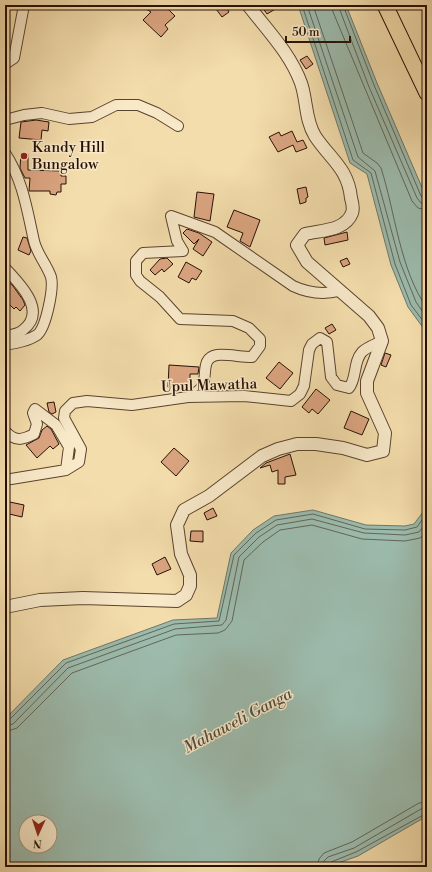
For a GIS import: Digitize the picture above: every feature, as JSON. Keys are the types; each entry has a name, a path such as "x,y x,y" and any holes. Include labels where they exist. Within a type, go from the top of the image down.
{"main road":[{"path":"385,5 427,93"}],"street":[{"path":"5,64 14,58 24,5"},
{"path":"5,606 40,600 83,598 167,602 177,601 186,595 190,586 190,575 181,554 177,525 184,510 209,496 262,456 278,449 297,444 316,444 343,448 367,455 382,451 385,433 367,393 367,380 382,341 378,328 368,316 307,262 297,246 305,234 340,227 348,221 353,210 350,184 338,163 316,136 310,126 301,84 291,60 248,5"},
{"path":"5,120 24,114 42,113 69,119 92,117 116,105 138,105 157,113 178,126"},
{"path":"5,153 12,163 23,188 35,244 52,278 50,299 44,323 38,334 19,343 5,345"},
{"path":"188,397 200,390 206,379 205,366 209,359 217,355 252,357 260,346 260,339 249,328 233,321 180,319 160,297 140,281 136,275 136,261 143,253 183,251 177,241 171,216 215,232 293,286 305,292 326,294 339,291"},
{"path":"5,268 27,292 33,308 32,318 23,331 5,336"},
{"name":"Upul Mawatha","path":"66,470 78,462 81,449 64,418 64,411 73,403 87,401 132,405 188,397 244,396 291,401 300,394 304,386 309,350 312,344 320,338 327,342 331,377 337,385 349,388 353,383 358,359 362,351 382,341"},
{"path":"5,431 11,438 23,440 34,434 37,424 33,413 35,409 56,426 68,447 66,470 5,480"}],"water":[{"path":"298,5 346,5 377,83 427,199 427,333 408,307 391,265 367,174 350,163"},
{"name":"Mahaweli Ganga","path":"426,508 427,816 358,856 327,867 5,867 5,719 63,660 173,620 217,618 231,553 253,530 274,516 313,510 366,525 405,526 414,524"}],"building":[{"path":"140,5 164,5 175,16 165,25 168,29 161,37 143,20 151,12"},
{"path":"213,5 225,5 229,12 222,17"},
{"path":"266,5 282,5 267,14 262,7"},
{"path":"307,56 313,64 306,69 300,60"},
{"path":"36,120 49,122 48,131 42,130 41,140 19,138 21,122"},
{"path":"292,131 297,142 303,140 307,148 296,152 293,145 278,152 269,137 279,132 281,136"},
{"path":"21,153 28,154 28,170 61,171 61,176 66,176 66,184 61,184 61,192 57,192 56,195 50,194 50,191 29,191 30,178 25,178 20,168"},
{"path":"306,187 308,197 306,198 306,202 300,204 297,189"},
{"path":"197,192 214,194 210,221 194,217"},
{"path":"234,210 260,220 250,247 240,241 243,233 227,227"},
{"path":"187,229 199,233 212,242 203,256 193,249 199,239 194,244 183,233"},
{"path":"347,232 348,240 325,245 324,238"},
{"path":"23,237 27,238 31,251 29,255 18,250"},
{"path":"167,258 173,264 164,272 162,269 155,275 150,270 160,259"},
{"path":"347,258 350,264 343,267 340,261"},
{"path":"186,262 202,271 196,280 192,278 189,283 178,277"},
{"path":"5,279 13,286 23,300 25,305 20,311 16,307 14,309 5,300"},
{"path":"332,324 336,330 329,334 325,328"},
{"path":"385,353 391,355 386,367 381,365"},
{"path":"279,362 293,373 280,389 266,378"},
{"path":"169,365 199,367 198,374 190,374 190,388 168,387"},
{"path":"316,389 330,400 318,414 312,409 309,413 302,407"},
{"path":"54,402 56,412 52,414 49,412 47,403"},
{"path":"351,411 369,419 362,435 344,428"},
{"path":"47,426 51,429 59,444 53,449 50,446 37,458 26,445 39,438 42,430"},
{"path":"174,448 189,461 176,476 161,462"},
{"path":"290,454 296,475 285,477 285,484 278,484 278,470 272,472 270,465 260,468 266,463"},
{"path":"5,501 24,505 22,517 5,513"},
{"path":"213,508 217,516 207,520 204,513"},
{"path":"191,531 203,531 203,542 190,541"},
{"path":"165,557 171,569 157,575 152,564"}],"place":[{"name":"Kandy Hill Bungalow","path":"24,156"}]}
